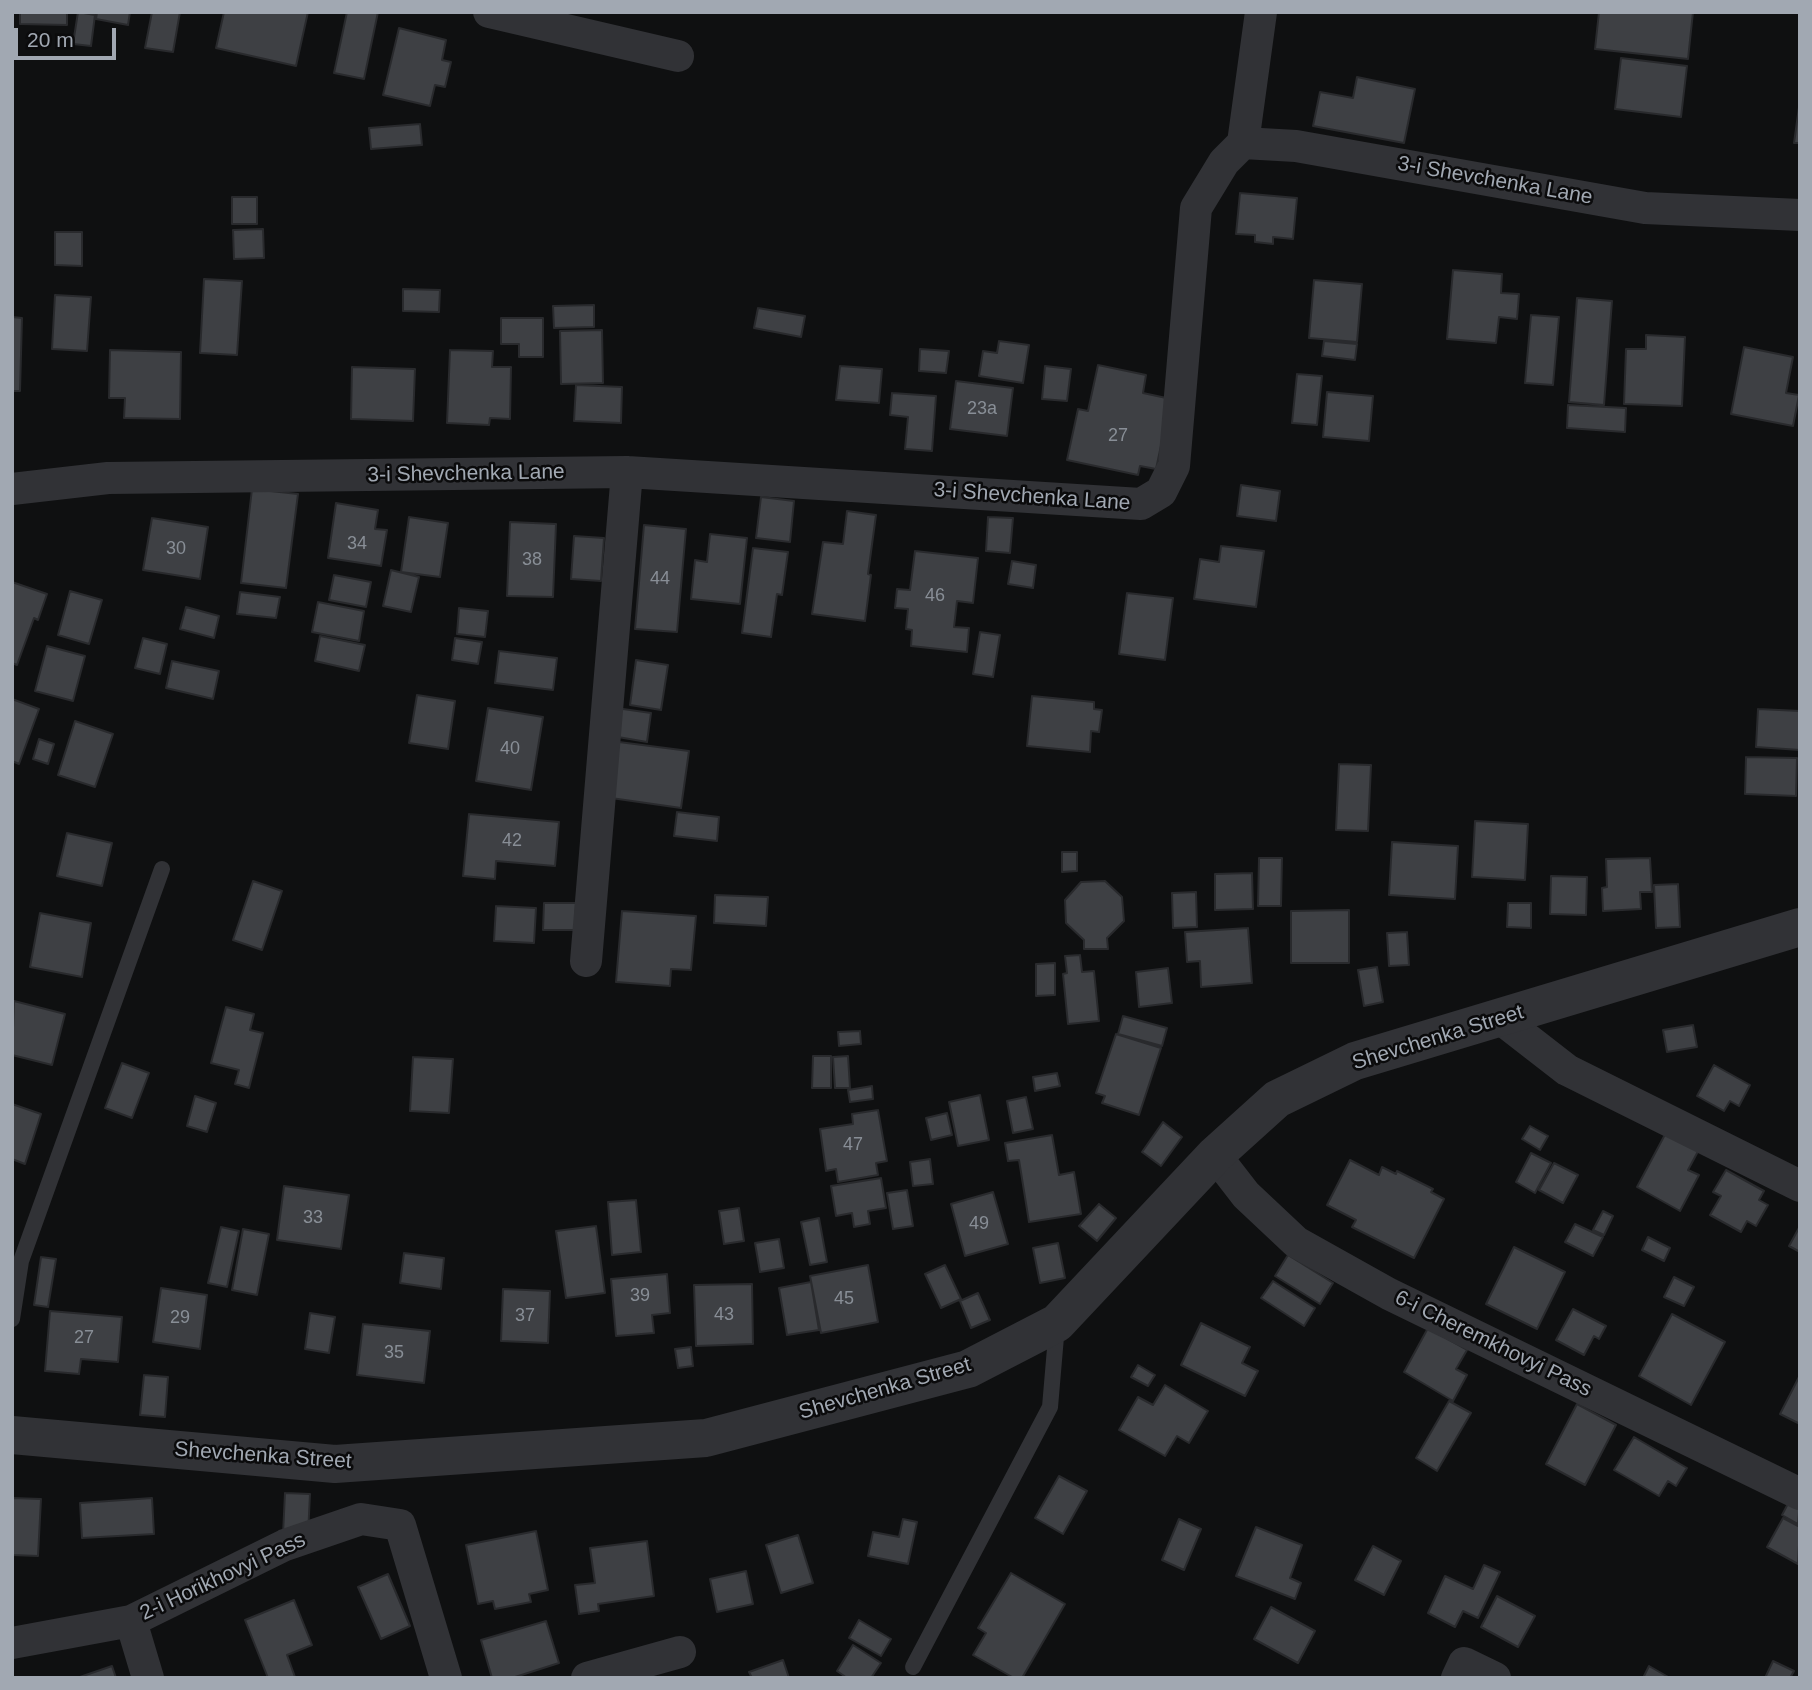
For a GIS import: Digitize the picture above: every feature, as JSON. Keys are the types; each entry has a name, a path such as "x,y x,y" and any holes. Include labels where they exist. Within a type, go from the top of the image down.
{"street":[{"path":"489,12 678,56"},
{"path":"1243,143 1261,12"},
{"name":"3-i Shevchenka Lane","path":"12,489 108,478 627,472 1141,504 1161,492 1174,466 1196,208 1224,162 1243,143 1296,146 1645,208 1800,215"},
{"path":"586,961 627,472"},
{"name":"Shevchenka Street","path":"12,1435 335,1464 706,1438 968,1369 1057,1323 1215,1155 1277,1099 1355,1061 1800,927"},
{"path":"1500,1018 1567,1070 1800,1186"},
{"name":"6-i Cheremkhovyi Pass","path":"1215,1155 1246,1195 1296,1242 1389,1294 1800,1494"},
{"name":"2-i Horikhovyi Pass","path":"12,1643 131,1621 285,1545 361,1519 400,1525 446,1678"},
{"path":"131,1621 148,1678"},
{"path":"587,1678 680,1652"},
{"path":"1461,1670 1495,1678"}],"lane":[{"path":"12,1319 21,1261 162,869"},
{"path":"913,1667 1050,1407 1057,1323"}],"building":[{"path":"20,12 67,12 67,25 20,24"},
{"path":"78,12 95,15 91,46 73,44"},
{"path":"97,12 130,12 128,25 96,19"},
{"path":"152,12 180,12 173,52 145,48"},
{"path":"224,12 308,12 296,66 216,48"},
{"path":"347,12 378,12 364,79 334,73"},
{"path":"1599,12 1693,12 1688,59 1595,49"},
{"path":"399,28 446,40 442,60 451,62 445,87 435,85 430,106 383,95"},
{"path":"1621,58 1687,66 1681,117 1615,109"},
{"path":"1357,77 1415,89 1404,143 1313,126 1320,92 1353,98"},
{"path":"1800,100 1800,143 1794,143"},
{"path":"420,124 422,145 371,149 369,128"},
{"path":"1240,193 1297,198 1293,239 1273,237 1273,244 1255,242 1255,235 1236,234"},
{"path":"232,197 257,197 257,224 232,224"},
{"path":"263,229 264,258 234,259 233,230"},
{"path":"55,232 82,232 82,266 55,265"},
{"path":"1453,270 1502,274 1501,293 1519,294 1517,319 1499,317 1496,343 1447,339"},
{"path":"204,279 242,281 237,355 200,353"},
{"path":"1314,280 1362,284 1357,342 1309,338"},
{"path":"403,289 440,290 439,312 403,311"},
{"path":"55,295 91,297 87,351 52,349"},
{"path":"1577,298 1612,301 1604,405 1569,402"},
{"path":"594,305 594,327 554,328 553,306"},
{"path":"758,308 805,316 801,337 754,328"},
{"path":"1531,315 1559,317 1553,385 1525,383"},
{"path":"12,317 22,318 20,391 12,391"},
{"path":"501,318 543,318 543,357 519,357 519,344 501,344"},
{"path":"602,330 603,383 561,384 560,331"},
{"path":"1646,335 1685,337 1682,406 1624,404 1626,349 1646,349"},
{"path":"999,341 1029,345 1023,383 979,376 983,351 997,353"},
{"path":"1324,341 1357,344 1355,360 1322,356"},
{"path":"1744,347 1793,357 1786,393 1799,395 1793,426 1731,414"},
{"path":"920,349 949,351 946,373 919,371"},
{"path":"110,350 181,352 180,419 124,418 125,398 109,398"},
{"path":"450,350 493,351 492,367 511,367 510,419 490,418 489,425 447,423"},
{"path":"1098,365 1146,375 1143,393 1171,399 1156,469 1140,466 1138,475 1067,460 1078,409 1088,411"},
{"path":"840,366 882,369 879,403 836,400"},
{"path":"1045,366 1071,369 1067,401 1042,399"},
{"path":"352,367 415,369 413,421 351,419"},
{"path":"1297,374 1322,376 1317,425 1292,423"},
{"path":"956,381 1013,388 1007,436 950,429"},
{"path":"576,385 622,387 621,423 574,421"},
{"path":"1327,392 1373,396 1369,441 1323,437"},
{"path":"892,393 936,396 932,451 905,449 908,417 890,415"},
{"path":"1568,405 1626,408 1625,432 1567,428"},
{"path":"1241,485 1280,491 1276,521 1237,516"},
{"path":"252,489 298,494 286,588 241,583"},
{"path":"761,497 794,501 790,542 756,538"},
{"path":"336,503 378,510 375,529 387,530 381,566 328,558"},
{"path":"847,511 876,515 865,621 812,614 823,542 843,544"},
{"path":"409,517 448,523 440,577 401,572"},
{"path":"988,517 1013,518 1010,553 986,551"},
{"path":"152,518 208,527 200,579 143,570"},
{"path":"510,522 556,524 553,597 507,596"},
{"path":"644,525 686,529 677,632 635,629"},
{"path":"710,534 747,538 740,604 691,599 695,560 707,562"},
{"path":"574,536 604,538 601,581 571,579"},
{"path":"1221,546 1264,551 1256,607 1194,599 1200,559 1219,562"},
{"path":"753,548 788,552 782,595 777,594 771,637 742,633"},
{"path":"915,551 978,558 973,603 957,601 954,627 969,628 967,652 911,646 912,630 906,629 908,609 895,608 897,589 910,590"},
{"path":"1012,561 1036,565 1033,588 1008,584"},
{"path":"391,570 419,577 411,612 383,606"},
{"path":"334,575 371,582 366,607 329,600"},
{"path":"12,582 47,594 38,620 34,618 17,665 12,663"},
{"path":"70,591 102,600 89,644 58,635"},
{"path":"240,592 280,597 276,618 237,614"},
{"path":"1127,593 1173,598 1165,660 1119,654"},
{"path":"318,602 364,611 359,641 312,632"},
{"path":"186,607 219,616 214,638 180,629"},
{"path":"459,608 488,611 485,637 457,634"},
{"path":"980,632 1000,635 993,677 973,674"},
{"path":"320,636 365,645 359,671 315,661"},
{"path":"143,638 167,644 160,674 135,668"},
{"path":"455,638 482,642 478,664 452,660"},
{"path":"47,646 85,656 73,701 35,691"},
{"path":"499,651 557,658 553,690 495,683"},
{"path":"636,660 668,665 661,710 630,705"},
{"path":"172,661 219,671 213,699 166,688"},
{"path":"417,695 455,701 448,749 409,743"},
{"path":"1032,696 1094,702 1094,709 1102,710 1099,732 1091,731 1090,752 1027,746"},
{"path":"12,699 39,709 19,764 12,761"},
{"path":"488,708 543,717 531,790 476,781"},
{"path":"616,708 651,713 647,742 612,736"},
{"path":"1758,709 1800,711 1800,750 1756,747"},
{"path":"75,721 113,734 95,787 58,775"},
{"path":"39,739 54,744 48,764 33,759"},
{"path":"619,742 689,751 681,808 611,798"},
{"path":"1746,757 1797,758 1796,796 1745,794"},
{"path":"1339,764 1371,765 1368,831 1336,830"},
{"path":"677,812 719,817 717,841 674,836"},
{"path":"469,814 559,822 555,866 496,861 495,879 463,876"},
{"path":"1475,821 1528,824 1525,880 1472,877"},
{"path":"67,833 112,843 102,886 57,876"},
{"path":"1392,842 1458,846 1455,899 1389,895"},
{"path":"1062,852 1077,852 1077,871 1062,872"},
{"path":"1259,858 1282,858 1281,906 1258,906"},
{"path":"1650,858 1652,892 1640,892 1641,909 1603,911 1602,888 1607,887 1606,859"},
{"path":"1252,873 1253,909 1215,910 1215,874"},
{"path":"1551,876 1587,877 1586,915 1550,914"},
{"path":"253,881 282,891 262,950 233,940"},
{"path":"1105,881 1122,897 1124,921 1107,938 1108,949 1084,949 1084,940 1066,923 1065,900 1081,882"},
{"path":"1678,884 1680,927 1656,928 1654,885"},
{"path":"1196,892 1197,927 1173,928 1172,893"},
{"path":"715,895 768,897 766,926 714,923"},
{"path":"544,903 576,903 575,930 543,930"},
{"path":"1508,903 1531,903 1531,928 1507,927"},
{"path":"496,906 536,908 534,943 494,941"},
{"path":"1349,910 1349,963 1291,963 1291,911"},
{"path":"622,911 696,916 691,970 671,969 670,986 616,982"},
{"path":"40,913 91,923 82,977 30,967"},
{"path":"1248,928 1252,983 1201,987 1200,961 1187,962 1185,932"},
{"path":"1407,932 1409,965 1389,966 1387,933"},
{"path":"1080,955 1082,972 1094,971 1099,1021 1068,1024 1063,974 1067,973 1065,956"},
{"path":"1055,963 1055,995 1036,996 1036,964"},
{"path":"1377,967 1383,1002 1364,1006 1358,970"},
{"path":"1168,968 1172,1003 1139,1007 1136,972"},
{"path":"14,1001 65,1014 52,1065 12,1055"},
{"path":"226,1007 254,1014 250,1030 263,1033 249,1088 235,1084 239,1070 211,1063"},
{"path":"1123,1016 1167,1028 1162,1046 1118,1034"},
{"path":"1693,1025 1697,1047 1667,1052 1663,1030"},
{"path":"860,1031 861,1044 839,1046 838,1032"},
{"path":"1116,1034 1161,1048 1139,1115 1102,1103 1105,1096 1096,1093"},
{"path":"813,1056 831,1056 831,1088 812,1088"},
{"path":"848,1056 850,1088 835,1088 833,1057"},
{"path":"413,1057 453,1059 449,1113 410,1111"},
{"path":"122,1063 149,1073 132,1118 105,1108"},
{"path":"1714,1065 1750,1085 1739,1106 1730,1101 1724,1111 1697,1096"},
{"path":"1057,1073 1060,1086 1035,1091 1033,1077"},
{"path":"872,1086 873,1099 850,1102 848,1090"},
{"path":"980,1095 989,1140 958,1146 949,1102"},
{"path":"195,1096 216,1103 207,1132 187,1126"},
{"path":"1026,1097 1033,1129 1013,1133 1007,1101"},
{"path":"12,1104 41,1114 25,1164 12,1159"},
{"path":"878,1110 887,1161 876,1163 878,1175 838,1182 836,1169 826,1171 820,1129 853,1124 852,1114"},
{"path":"947,1113 952,1135 931,1140 926,1118"},
{"path":"1163,1122 1182,1137 1161,1166 1142,1152"},
{"path":"1530,1126 1548,1136 1540,1150 1522,1139"},
{"path":"1669,1127 1702,1144 1688,1170 1699,1175 1680,1211 1637,1187"},
{"path":"1052,1135 1059,1175 1074,1172 1081,1214 1029,1222 1019,1160 1008,1161 1005,1143"},
{"path":"1531,1153 1551,1163 1535,1193 1516,1182"},
{"path":"930,1159 933,1184 913,1186 910,1162"},
{"path":"1350,1160 1379,1175 1382,1167 1396,1174 1397,1171 1433,1189 1431,1192 1444,1199 1414,1258 1352,1227 1356,1220 1327,1205"},
{"path":"1554,1163 1578,1175 1563,1203 1539,1190"},
{"path":"1726,1170 1764,1191 1759,1200 1768,1205 1756,1226 1747,1221 1741,1232 1710,1215 1721,1196 1713,1192"},
{"path":"881,1178 886,1208 868,1211 870,1224 854,1227 852,1213 836,1216 831,1186"},
{"path":"284,1186 349,1195 341,1249 277,1240"},
{"path":"907,1190 913,1226 893,1229 887,1193"},
{"path":"993,1192 1008,1244 965,1256 951,1204"},
{"path":"636,1200 641,1252 612,1255 608,1202"},
{"path":"1099,1204 1116,1218 1097,1241 1079,1226"},
{"path":"739,1208 744,1241 724,1244 719,1211"},
{"path":"1603,1211 1613,1216 1604,1235 1593,1230"},
{"path":"819,1218 827,1262 810,1265 801,1222"},
{"path":"1575,1224 1603,1237 1593,1256 1565,1242"},
{"path":"596,1226 605,1293 566,1298 556,1231"},
{"path":"1800,1226 1800,1252 1789,1246"},
{"path":"221,1227 239,1231 227,1287 208,1283"},
{"path":"243,1229 269,1234 257,1295 232,1290"},
{"path":"1648,1237 1670,1248 1664,1261 1642,1250"},
{"path":"779,1239 784,1268 760,1272 755,1243"},
{"path":"1058,1243 1065,1278 1040,1283 1033,1248"},
{"path":"1514,1247 1565,1272 1537,1329 1486,1304"},
{"path":"404,1253 444,1258 441,1289 400,1283"},
{"path":"1288,1255 1333,1283 1320,1304 1275,1276"},
{"path":"41,1257 56,1259 48,1307 34,1305"},
{"path":"868,1265 878,1322 821,1333 810,1276"},
{"path":"945,1265 961,1299 941,1308 925,1274"},
{"path":"667,1274 670,1313 652,1315 654,1333 616,1336 611,1279"},
{"path":"1674,1277 1694,1287 1684,1306 1664,1297"},
{"path":"1273,1281 1315,1308 1304,1326 1261,1298"},
{"path":"811,1282 819,1330 787,1335 779,1288"},
{"path":"752,1284 753,1344 696,1346 694,1285"},
{"path":"161,1288 207,1295 200,1349 153,1342"},
{"path":"503,1289 550,1291 548,1343 501,1341"},
{"path":"978,1293 990,1320 971,1328 960,1301"},
{"path":"1573,1309 1606,1326 1599,1339 1594,1336 1584,1355 1556,1340"},
{"path":"50,1311 122,1317 118,1362 81,1359 79,1374 45,1371"},
{"path":"310,1313 335,1317 329,1353 305,1349"},
{"path":"1672,1314 1725,1342 1691,1405 1639,1376"},
{"path":"1201,1323 1250,1347 1242,1363 1258,1371 1245,1396 1181,1365"},
{"path":"363,1324 430,1331 424,1383 357,1375"},
{"path":"1428,1328 1467,1350 1456,1369 1467,1375 1453,1401 1404,1372"},
{"path":"691,1347 693,1366 678,1368 675,1349"},
{"path":"1138,1365 1155,1375 1148,1386 1131,1377"},
{"path":"144,1375 168,1377 165,1417 140,1415"},
{"path":"1800,1375 1800,1424 1780,1414"},
{"path":"1165,1385 1208,1411 1189,1443 1177,1436 1165,1456 1119,1430 1138,1397 1153,1405"},
{"path":"1449,1401 1471,1413 1437,1471 1416,1458"},
{"path":"1577,1404 1616,1425 1585,1485 1546,1464"},
{"path":"1634,1437 1687,1468 1676,1486 1668,1481 1659,1496 1614,1470"},
{"path":"1059,1476 1087,1491 1063,1534 1035,1518"},
{"path":"285,1493 310,1494 308,1535 283,1534"},
{"path":"1792,1496 1800,1501 1798,1524 1782,1515"},
{"path":"12,1498 41,1499 38,1556 12,1555"},
{"path":"152,1498 154,1534 82,1538 80,1503"},
{"path":"1783,1518 1800,1527 1798,1564 1767,1547"},
{"path":"903,1519 917,1522 908,1564 868,1556 873,1532 899,1537"},
{"path":"1179,1519 1201,1529 1184,1570 1162,1560"},
{"path":"1256,1527 1302,1545 1290,1578 1301,1583 1295,1599 1236,1576"},
{"path":"536,1531 548,1590 529,1594 531,1602 495,1609 493,1601 478,1604 466,1545"},
{"path":"798,1535 813,1583 781,1593 766,1545"},
{"path":"647,1541 654,1596 598,1604 599,1611 579,1614 575,1585 595,1583 590,1548"},
{"path":"1373,1546 1401,1561 1384,1595 1355,1580"},
{"path":"1484,1565 1500,1572 1478,1618 1463,1611 1455,1627 1428,1613 1445,1576 1473,1589"},
{"path":"746,1571 753,1604 717,1612 710,1579"},
{"path":"1011,1573 1065,1604 1022,1678 1014,1678 973,1655 986,1633 978,1628"},
{"path":"388,1574 410,1626 381,1639 358,1587"},
{"path":"1497,1596 1535,1616 1518,1647 1481,1627"},
{"path":"294,1600 312,1645 287,1655 295,1677 268,1678 245,1620"},
{"path":"1271,1607 1315,1631 1298,1663 1254,1639"},
{"path":"859,1620 891,1639 881,1656 849,1638"},
{"path":"546,1621 559,1663 512,1678 492,1678 481,1640"},
{"path":"853,1645 881,1663 871,1678 847,1678 837,1671"},
{"path":"783,1660 789,1678 752,1678 749,1672"},
{"path":"1773,1661 1794,1671 1790,1678 1765,1678"},
{"path":"112,1666 116,1678 77,1678"},
{"path":"1649,1666 1670,1678 1643,1678"}]}
